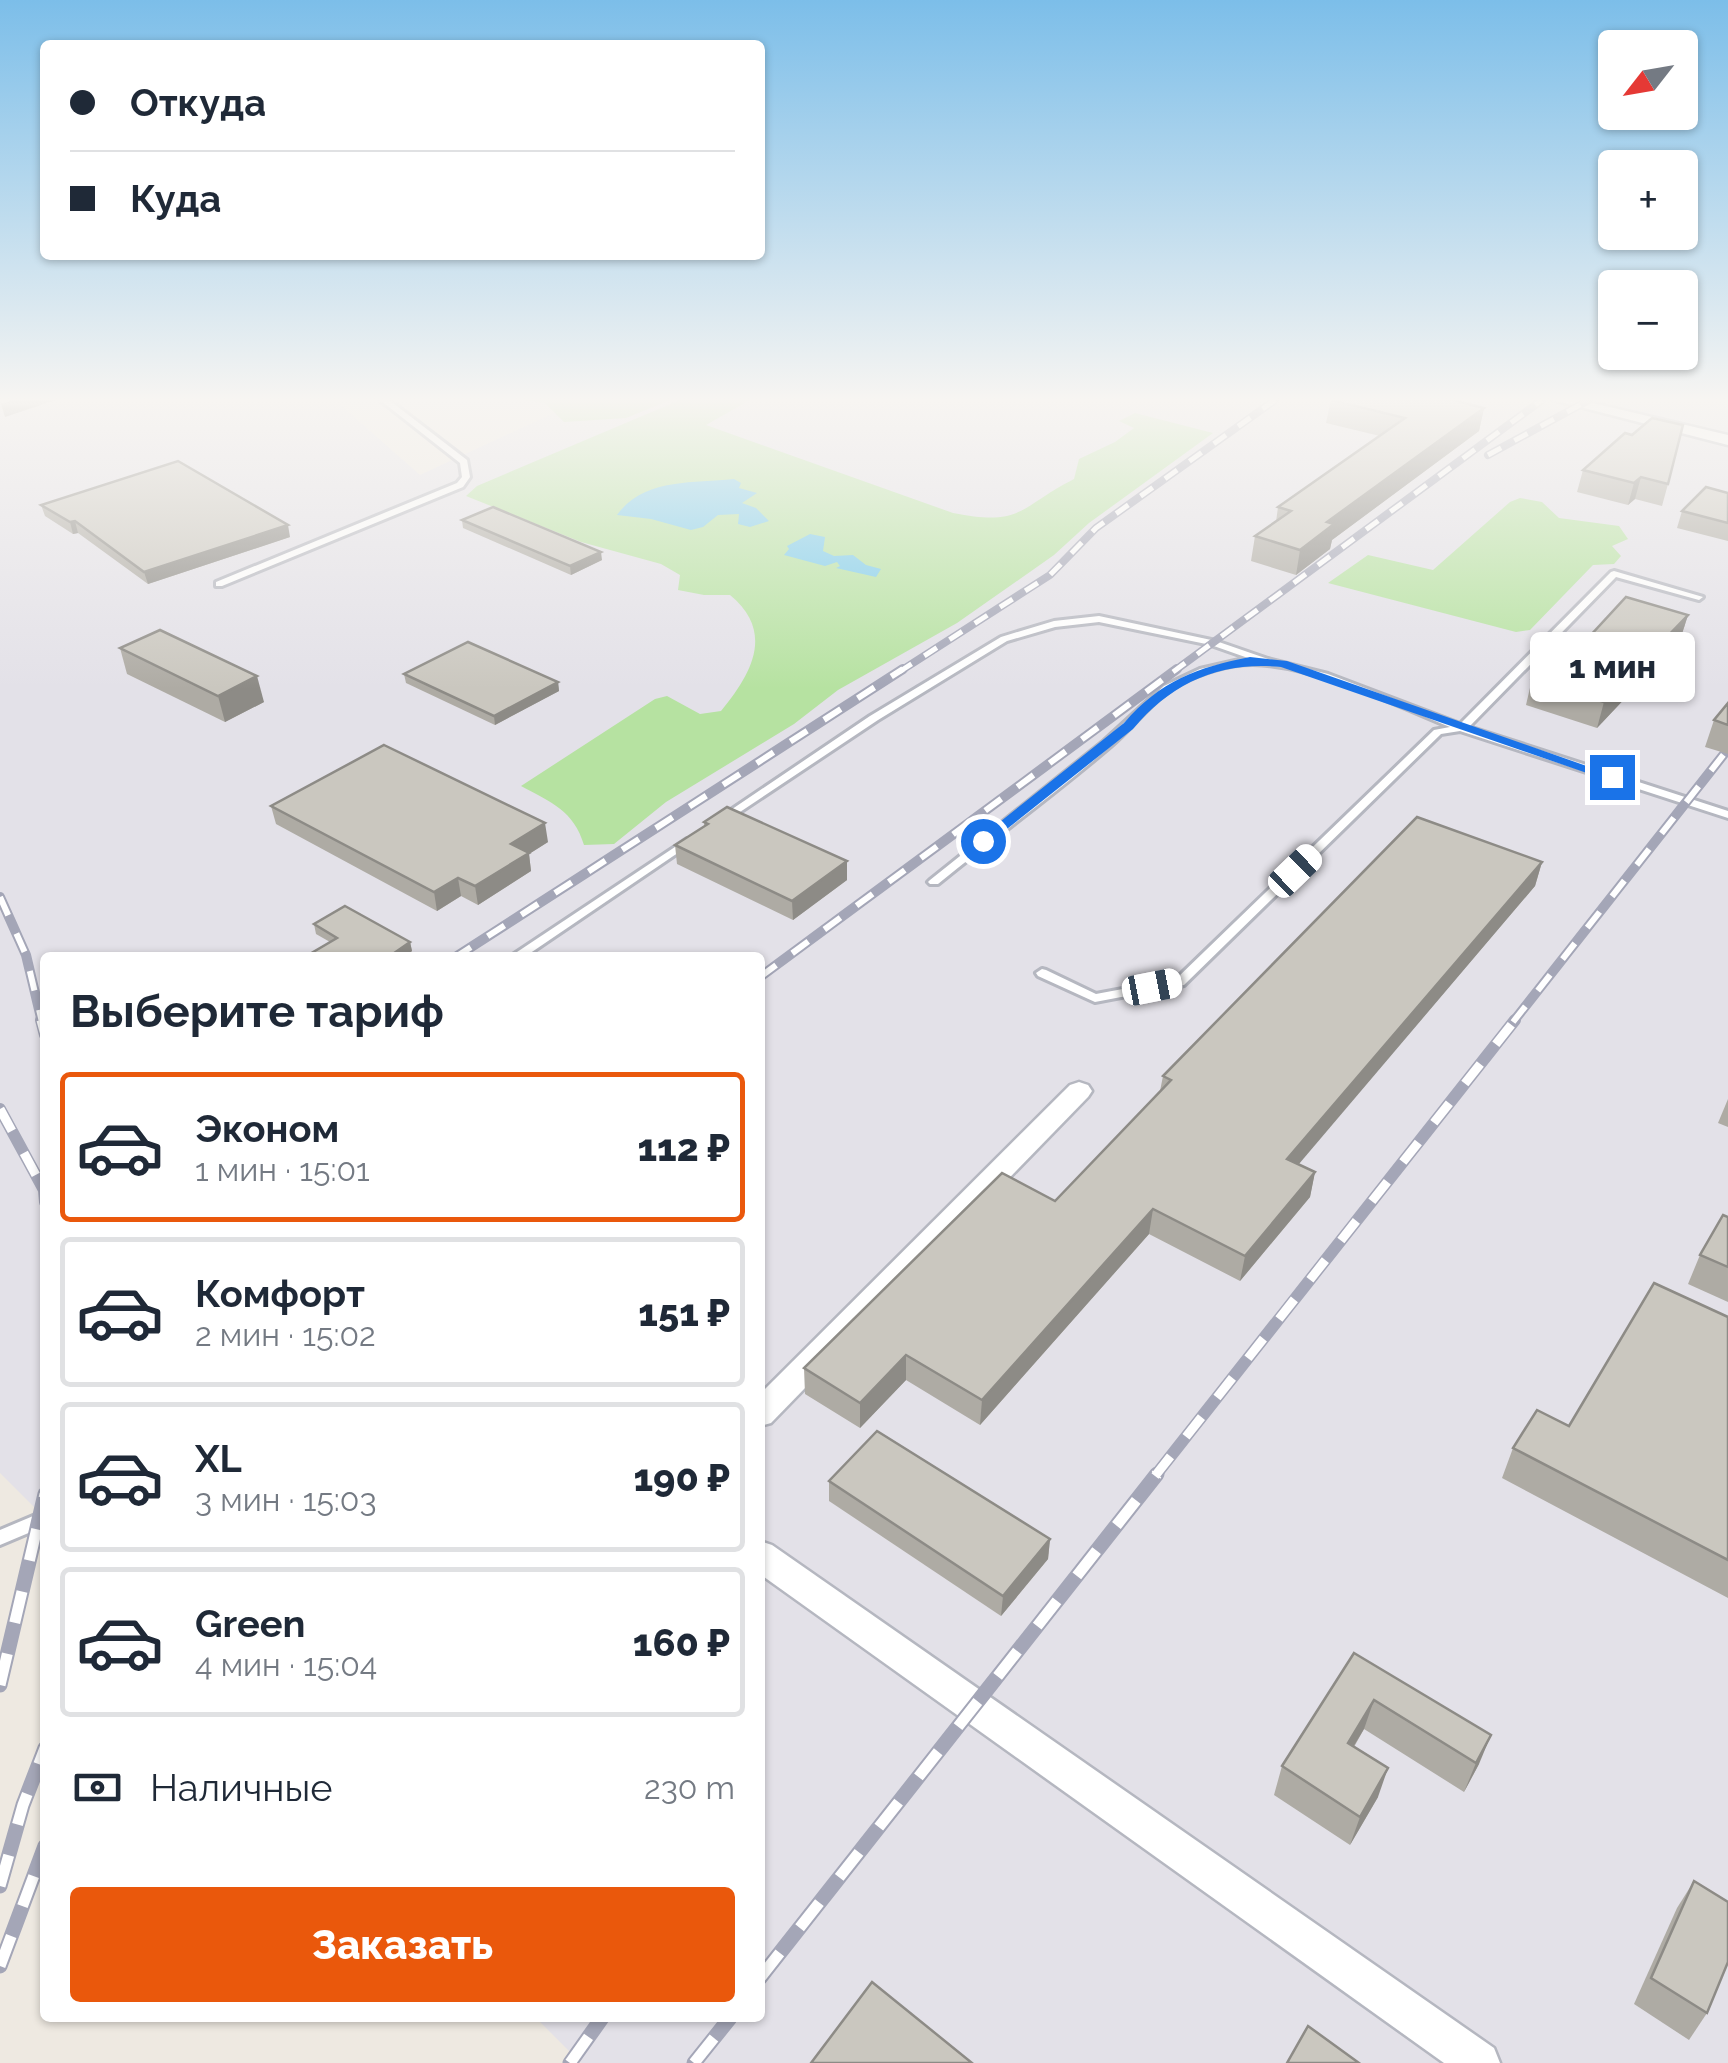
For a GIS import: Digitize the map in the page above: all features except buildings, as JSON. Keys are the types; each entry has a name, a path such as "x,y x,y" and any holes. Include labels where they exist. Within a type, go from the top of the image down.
{"street":[{"path":"765,1409 1079,1091"},
{"path":"765,1559 1479,2063"}],"lane":[{"path":"219,584 430,496"},
{"path":"1042,973 1095,998 1180,982 1438,732 1462,728 1614,574 1699,597"},
{"path":"711,827 874,718 1004,639 1054,624 1098,619 1214,643 1268,662"},
{"path":"934,882 1129,726 1147,704 1176,683 1207,669 1250,660 1283,664 1462,728 1728,815"},
{"path":"523,952 694,838"},
{"path":"0,1538 40,1520"}],"shaded area":[{"path":"0,496 1728,496 1728,2063 581,2063 540,2022 765,2022 765,952 40,952 40,1513 0,1473"}],"green space":[{"path":"467,496 906,496 953,513 994,518 1019,512 1045,496 1126,496 1054,555 957,623 838,690 794,724 666,802 614,844 584,845 568,816 521,786 655,699 667,696 700,714 721,711 749,667 755,638 744,609 730,595 678,590 680,575 661,564 581,542"},
{"path":"1520,498 1542,502 1559,518 1619,526 1628,539 1612,546 1621,556 1614,564 1593,565 1530,630 1516,632 1328,583 1368,555 1433,570 1510,502"}],"water":[{"path":"638,496 752,496 742,503 756,508 769,521 750,527 738,524 739,514 718,515 703,527 691,530 617,515"},
{"path":"810,534 825,537 823,551 834,556 853,555 866,565 881,569 876,577 836,568 840,566 837,562 825,566 784,555 787,546"}],"railway":[{"path":"899,672 1050,575 1096,528 1140,496"},
{"path":"1173,672 1411,496"},
{"path":"463,952 903,669"},
{"path":"765,973 1177,669"},
{"path":"1513,1022 1728,749"},
{"path":"0,897 26,955 40,1014"},
{"path":"1155,1476 1515,1020"},
{"path":"0,1109 40,1183"},
{"path":"765,1972 1157,1474"},
{"path":"0,1685 40,1515"},
{"path":"0,1886 40,1761"},
{"path":"0,1966 40,1859"},
{"path":"570,2063 599,2022"},
{"path":"694,2063 727,2022"}],"route":[{"path":"983,841 1129,726 1147,704 1176,683 1207,669 1250,660 1283,664 1612,777"}]}
